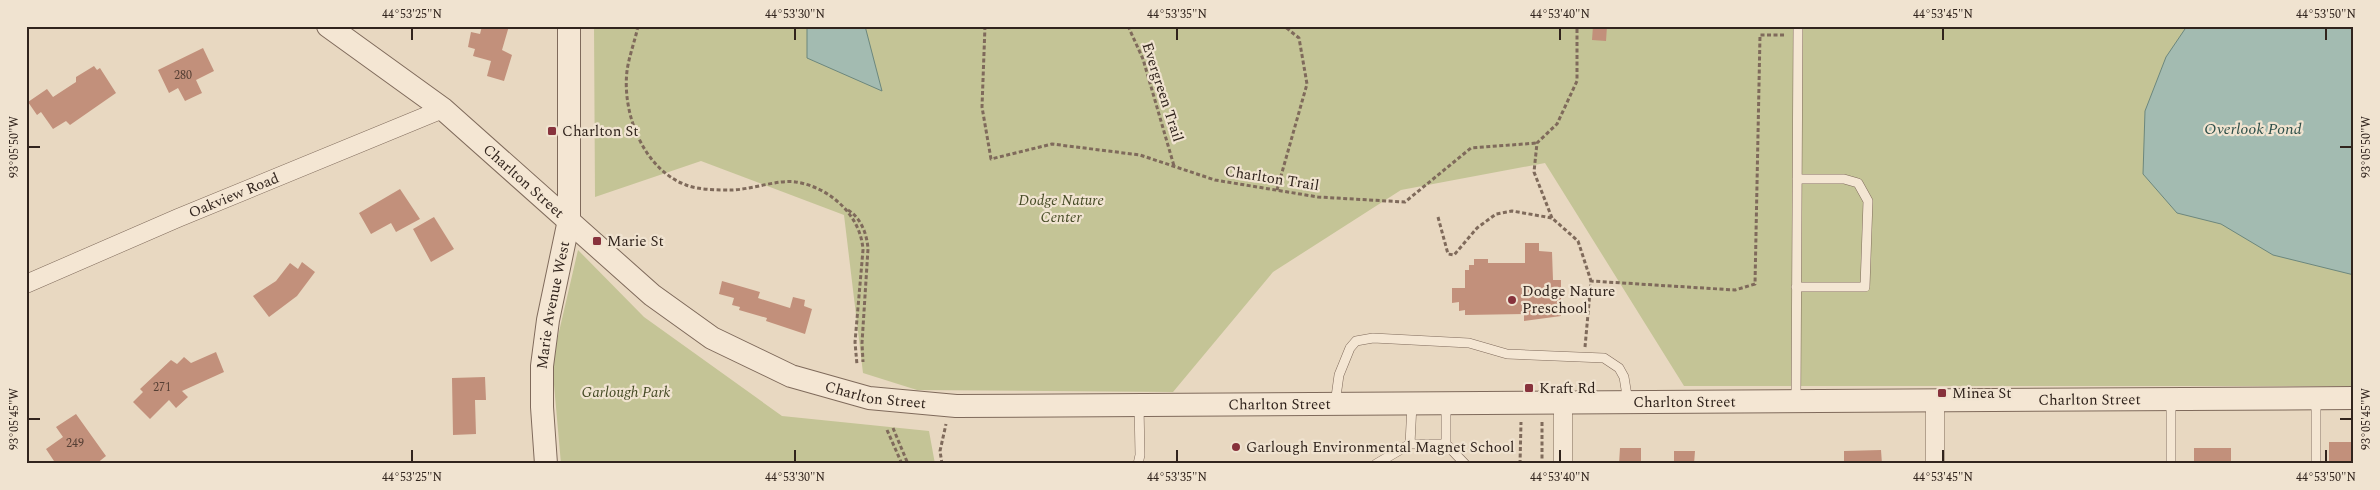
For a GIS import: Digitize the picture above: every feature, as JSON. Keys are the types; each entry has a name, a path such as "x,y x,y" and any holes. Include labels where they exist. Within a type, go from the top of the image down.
{"street":[{"name":"Charlton Street","path":"328,26 443,109 652,295 704,332 791,376 869,398 956,406 2354,398"},
{"name":"Marie Avenue West","path":"546,464 542,407 542,366 548,320 569,220 569,26"},
{"name":"Oakview Road","path":"26,284 178,218 443,109"},
{"path":"1934,401 1935,464"},
{"path":"1562,403 1562,464"}],"lane":[{"path":"1796,401 1799,31"},
{"path":"1796,287 1865,287 1868,201 1858,183 1844,179 1797,179"},
{"path":"1335,404 1339,375 1346,355 1356,341 1363,339 1469,343 1507,354 1604,358 1619,368 1624,377 1628,402"},
{"path":"2316,399 2316,464"},
{"path":"2171,400 2171,464"},
{"path":"1410,444 1412,403"},
{"path":"1446,403 1446,444 1465,464"},
{"path":"1138,464 1140,455 1139,405"},
{"path":"1376,464 1410,444 1446,444"}],"path":[{"path":"638,26 627,71 628,96 634,129 641,145 652,160 671,177 686,185 732,190 793,182 813,186 856,215 867,239 869,258 862,343 864,362"},
{"name":"Charlton Trail","path":"985,26 982,107 991,159 1052,144 1140,155 1215,180 1318,197 1405,202 1471,148 1537,144"},
{"name":"Evergreen Trail","path":"1128,26 1143,59 1174,166"},
{"path":"1276,190 1307,84 1299,38 1284,26"},
{"path":"1577,26 1577,81 1557,124 1537,144 1534,172 1552,218 1578,241 1591,281 1584,356"},
{"path":"1591,281 1735,290 1755,284 1760,34 1799,31"},
{"path":"846,209 853,219 863,244 855,342 857,365"},
{"path":"1438,216 1448,254 1454,255 1458,253 1477,228 1496,214 1512,211 1552,218"},
{"path":"1520,464 1521,422"},
{"path":"1542,422 1542,464"},
{"path":"942,464 940,451 946,424"},
{"path":"893,428 908,464"},
{"path":"887,430 902,464"}],"green space":[{"name":"Dodge Nature Center","path":"594,26 2354,26 2354,386 1684,386 1545,163 1401,190 1273,272 1173,392 917,390 863,373 844,215 701,161 595,197"},
{"name":"Garlough Park","path":"578,250 644,317 782,416 929,431 935,464 561,464 552,362"}],"water":[{"path":"807,26 865,26 882,91 807,58"},
{"name":"Overlook Pond","path":"2187,26 2354,26 2354,275 2273,255 2221,224 2177,213 2143,174 2145,111 2166,57"}],"building":[{"path":"482,26 509,26 502,50 512,55 504,81 487,76 491,61 473,56 475,49 468,47 471,32 480,34"},
{"path":"1593,26 1607,26 1606,41 1592,40"},
{"path":"203,48 214,71 196,80 202,93 185,101 178,88 169,93 158,70"},
{"path":"94,66 97,70 100,68 116,93 70,125 66,121 53,129 41,112 37,115 28,102 47,89 53,97 76,82 76,77"},
{"path":"400,189 420,219 396,232 391,223 371,234 359,213"},
{"path":"434,217 454,249 431,262 413,229"},
{"path":"1525,243 1539,243 1539,251 1552,252 1553,280 1561,280 1561,316 1524,321 1524,314 1465,315 1465,310 1459,311 1459,302 1452,303 1452,288 1465,288 1465,270 1469,270 1469,265 1474,265 1474,259 1488,259 1488,263 1525,263"},
{"path":"302,262 315,272 297,296 269,317 253,296 276,281 290,263 298,269"},
{"path":"722,281 760,292 758,298 790,308 793,297 805,300 804,306 812,309 805,334 766,321 767,318 739,310 740,307 732,305 734,298 719,294"},
{"path":"216,352 224,372 182,391 188,397 176,408 169,400 150,419 133,402 143,392 140,389 171,360 177,364 184,357 191,363"},
{"path":"485,377 486,400 475,400 476,434 453,435 452,378"},
{"path":"76,414 106,456 96,464 56,464 46,449 63,437 56,427"},
{"path":"2329,442 2354,442 2354,464 2329,464"},
{"path":"1620,448 1641,448 1641,464 1619,464"},
{"path":"2194,448 2231,448 2231,464 2194,464"},
{"path":"1881,450 1882,464 1844,464 1844,451"},
{"path":"1674,451 1695,451 1694,464 1674,464"}],"place":[{"name":"Charlton St","path":"552,131"},
{"name":"Marie St","path":"597,241"},
{"name":"Dodge Nature Preschool","path":"1512,300"},
{"name":"Kraft Rd","path":"1529,388"},
{"name":"Minea St","path":"1942,393"},
{"name":"Garlough Environmental Magnet School","path":"1236,447"}]}
